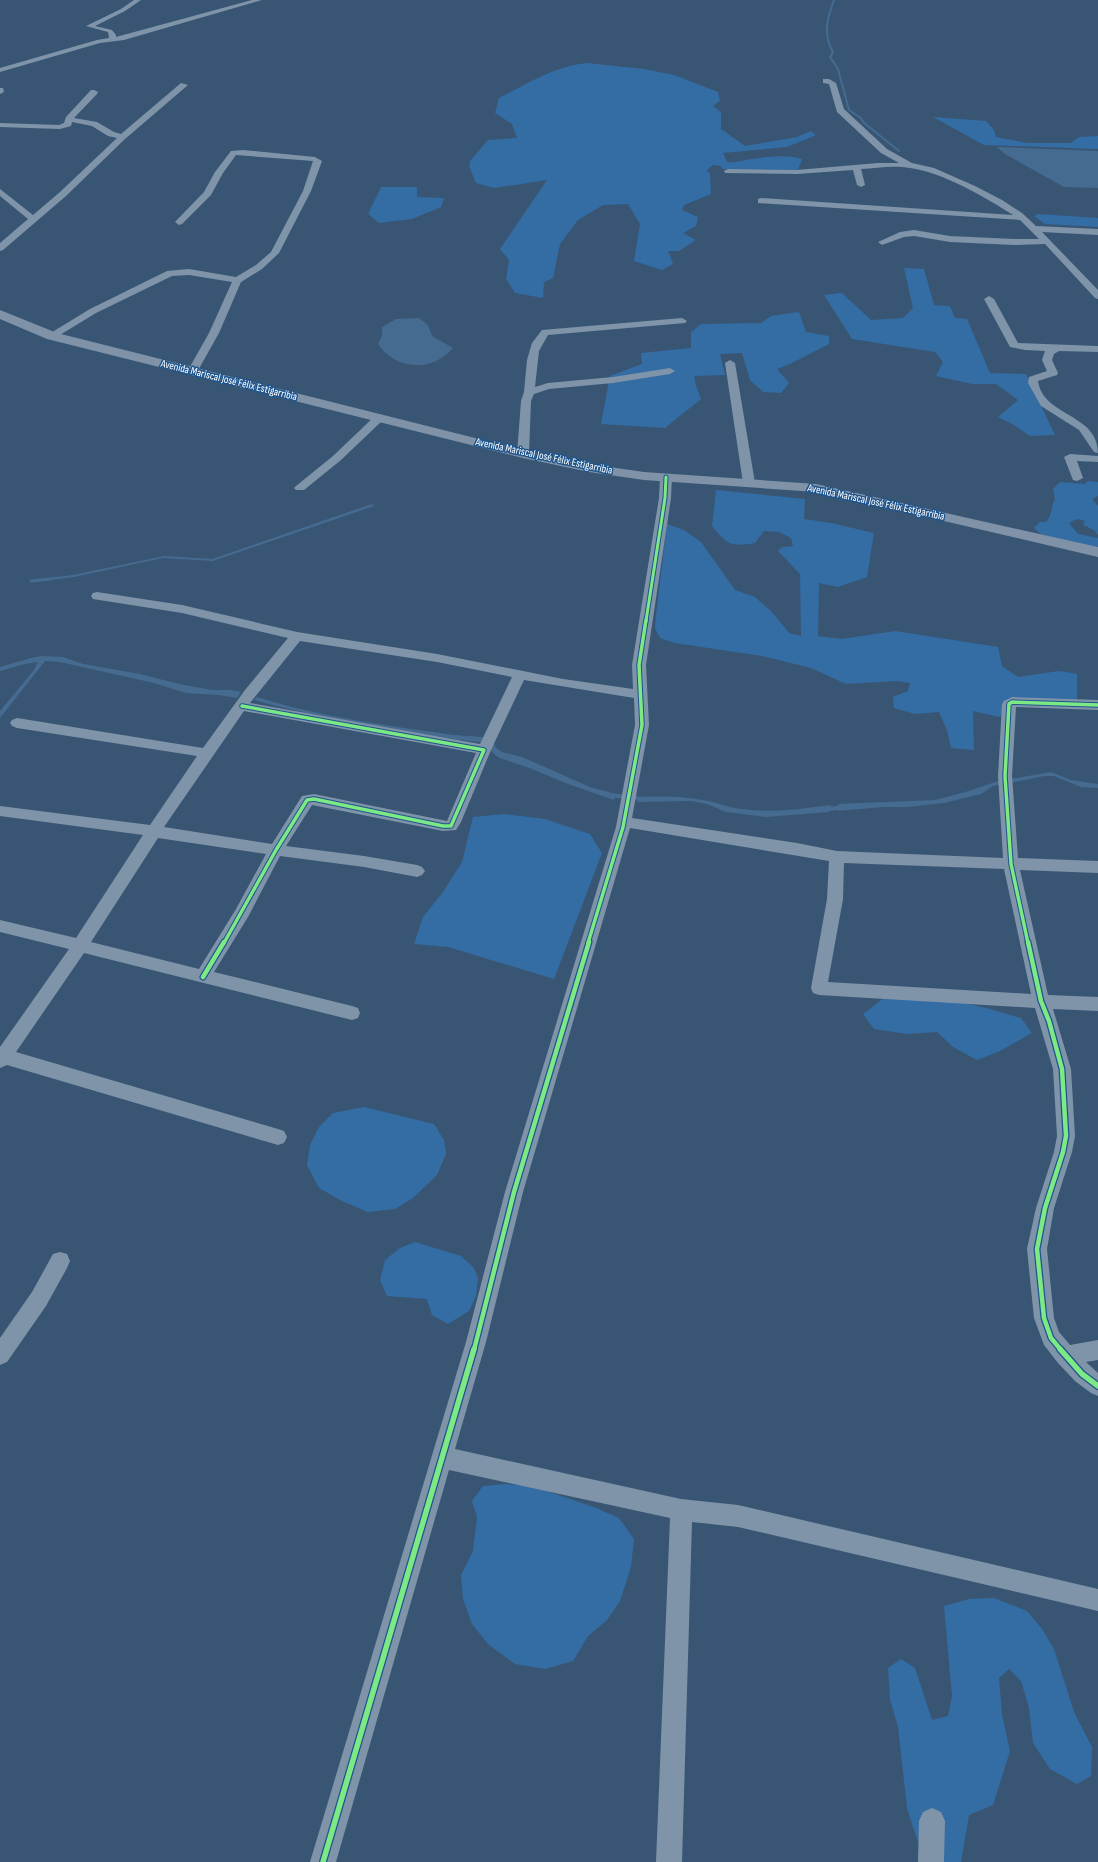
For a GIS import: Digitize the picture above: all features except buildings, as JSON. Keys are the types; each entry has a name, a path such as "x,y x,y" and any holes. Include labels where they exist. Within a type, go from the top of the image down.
{"main road":[{"name":"Avenida Mariscal José Félix Estigarribia","path":"0,314 52,336 523,454 589,468 666,478 816,488 896,504 1098,552"}],"street":[{"path":"112,40 113,35 110,31 88,24 123,10 138,0"},
{"path":"112,40 136,36 251,1 259,0"},
{"path":"0,70 99,41 132,39 144,41"},
{"path":"826,81 832,83 840,110 884,151 909,165"},
{"path":"0,248 64,194 122,137 184,84"},
{"path":"0,125 60,127 68,124 69,119 94,92"},
{"path":"69,119 94,124 111,134 122,137"},
{"path":"179,222 208,193 219,172 234,153 243,152 317,160 307,191 275,253 259,267 237,280 214,333 192,372"},
{"path":"728,171 797,172 856,167 909,165 925,168 972,188 999,202 1023,218 1047,241 1098,296"},
{"path":"856,167 861,185"},
{"path":"0,192 33,219"},
{"path":"761,201 1023,218"},
{"path":"1035,229 1098,232"},
{"path":"882,242 903,234 914,233 950,239 1014,242 1047,241"},
{"path":"52,336 93,311 170,273 189,272 237,280"},
{"path":"989,299 1014,345 1025,347 1098,349"},
{"path":"523,454 526,400 529,392 531,367 540,337 545,332 551,330 682,321"},
{"path":"1057,348 1048,352 1047,360 1053,373 1033,379 1033,383 1045,404 1083,428 1098,450"},
{"path":"730,363 749,483"},
{"path":"529,392 548,386 613,380 670,371"},
{"path":"300,488 337,458 380,417"},
{"path":"1077,478 1070,457 1098,459"},
{"path":"323,1862 476,1342 514,1192 627,804 642,725 639,665 666,478"},
{"path":"97,596 182,609 297,636 437,658 520,675 641,695"},
{"path":"278,1137 1,1057 80,946 154,831 207,753 246,700 297,636"},
{"path":"203,977 242,913 303,804 307,800 314,798 443,826 451,826 454,822 486,743 520,675"},
{"path":"246,700 486,743"},
{"path":"1098,705 1012,702 1009,704 1006,783 1011,864 1041,1001 1049,1021 1062,1069 1066,1136 1063,1152 1046,1208 1037,1249 1044,1318 1051,1338 1065,1356 1082,1374 1098,1386"},
{"path":"17,723 207,753"},
{"path":"627,804 837,857 1098,867"},
{"path":"0,811 53,816 276,850 354,860 417,871"},
{"path":"837,857 836,899 818,988 966,998 1098,1004"},
{"path":"0,926 352,1013"},
{"path":"0,1355 39,1299 60,1261"},
{"path":"1065,1356 1098,1350"},
{"path":"441,1457 681,1510 738,1516 1098,1600"},
{"path":"669,1862 681,1510"},
{"path":"931,1862 932,1821"}],"shaded area":[{"path":"587,63 644,69 674,75 718,92 720,101 713,106 721,112 721,129 745,146 797,137 811,131 816,135 787,147 723,153 727,162 777,156 796,157 802,159 798,170 723,169 720,166 713,165 707,170 710,174 711,194 684,205 682,210 698,217 696,226 683,233 696,240 679,251 668,251 673,264 662,270 634,261 640,224 628,204 603,205 578,220 560,244 553,278 544,282 543,298 515,293 506,279 509,260 500,249 547,180 494,188 476,183 469,166 470,161 488,140 517,138 512,124 495,113 499,98 552,72"},
{"path":"933,117 986,121 994,130 996,137 1027,143 1071,143 1079,137 1098,136 1098,149 984,145"},
{"path":"997,147 1098,151 1098,188 1064,187 1005,154"},
{"path":"381,187 417,187 417,197 444,198 441,207 412,219 379,223 368,214"},
{"path":"1038,214 1098,218 1098,227 1045,224 1034,216"},
{"path":"904,268 924,269 934,305 950,306 955,318 967,319 990,373 1026,374 1055,435 1030,436 1014,425 998,417 1018,400 996,384 972,384 936,376 943,362 935,352 852,339 824,295 842,293 871,320 903,318 913,308"},
{"path":"799,312 806,332 829,336 829,344 777,369 789,383 781,393 763,392 750,380 742,353 720,354 725,375 694,376 701,399 665,428 601,424 610,376 642,364 641,353 691,348 691,332 701,324 761,323 771,316"},
{"path":"419,318 428,325 432,336 453,348 435,362 425,365 404,363 385,353 378,344 382,336 382,327 396,319"},
{"path":"1088,481 1098,482 1098,496 1092,499 1098,506 1098,535 1094,530 1083,525 1085,521 1077,519 1069,523 1078,534 1098,538 1098,550 1041,534 1034,528 1040,522 1046,522 1051,514 1052,505 1055,499 1053,489 1060,482 1085,484"},
{"path":"716,490 805,499 804,519 831,523 874,533 867,577 838,587 819,583 818,636 842,639 895,631 998,647 1002,666 1018,677 1059,671 1077,674 1077,705 1013,706 999,717 973,711 974,750 951,748 947,730 939,712 915,714 894,708 893,697 908,691 910,683 897,681 846,684 811,668 762,656 675,643 660,638 655,628 667,524 684,530 701,542 735,590 755,597 771,611 789,633 801,636 800,574 778,551 782,547 793,546 791,538 779,532 764,531 755,543 740,545 726,541 712,526"},
{"path":"372,504 374,506 213,561 163,558 74,577 44,581 47,578 73,575 164,556 212,559"},
{"path":"41,656 63,657 83,664 140,674 179,684 212,690 231,690 241,692 237,698 219,695 186,693 154,683 60,662 45,661 0,718 0,711 34,670 38,662 0,671 0,667"},
{"path":"257,697 307,711 332,716 461,736 460,740 382,728 279,707 254,700"},
{"path":"468,736 482,737 493,741 496,748 502,752 522,757 590,787 616,794 614,800 500,758 494,754 484,742 466,741"},
{"path":"1051,772 1071,780 1098,784 1098,788 1081,787 1054,776 1044,776 1010,783 1011,779"},
{"path":"1001,780 1001,784 993,786 981,794 944,803 908,807 883,807 837,811 838,804 935,800 969,791"},
{"path":"663,796 687,798 737,808 764,811 831,805 829,812 766,817 726,812 707,804 691,801 637,802 639,797"},
{"path":"504,814 545,819 590,834 602,853 554,979 448,947 414,944 423,917 443,892 462,862 473,817"},
{"path":"885,997 937,997 990,1009 1021,1018 1032,1033 1000,1051 977,1060 953,1047 937,1032 907,1034 874,1029 863,1014"},
{"path":"364,1107 434,1124 444,1140 446,1154 437,1175 413,1198 395,1209 368,1212 342,1201 319,1188 307,1165 310,1145 319,1127 333,1113"},
{"path":"415,1242 461,1256 474,1268 478,1278 476,1296 469,1311 448,1324 432,1315 427,1299 387,1296 380,1280 385,1260 400,1248"},
{"path":"506,1484 532,1486 596,1508 619,1518 634,1539 631,1567 620,1601 607,1620 588,1636 573,1661 545,1669 515,1664 489,1645 472,1624 463,1599 461,1575 473,1551 477,1517 472,1501 483,1486"},
{"path":"994,1598 1027,1611 1042,1629 1054,1649 1074,1712 1092,1747 1091,1776 1077,1784 1050,1769 1033,1743 1029,1708 1021,1681 1009,1669 999,1678 1002,1714 1010,1751 993,1805 969,1815 961,1862 932,1862 919,1845 907,1808 898,1727 890,1699 888,1668 901,1659 915,1668 932,1720 948,1716 952,1696 944,1606 969,1599"}],"waterway":[{"path":"834,0 829,13 827,26 828,39 833,52 830,57 838,69 849,110 861,118 863,122 899,151"},
{"path":"31,581 50,579"},
{"path":"456,737 472,739"},
{"path":"610,795 643,799"},
{"path":"824,810 842,807"}],"cycle path":[{"path":"323,1862 476,1342 514,1192 623,827 642,725 639,665 665,498 666,477"},
{"path":"1098,705 1012,702 1009,704 1005,776 1011,864 1041,1001 1049,1021 1062,1069 1066,1136 1063,1152 1045,1208 1037,1249 1044,1318 1051,1338 1082,1374 1098,1386"},
{"path":"203,977 242,913 276,850 307,800 314,799 443,826 451,826 484,750 242,706"}]}
